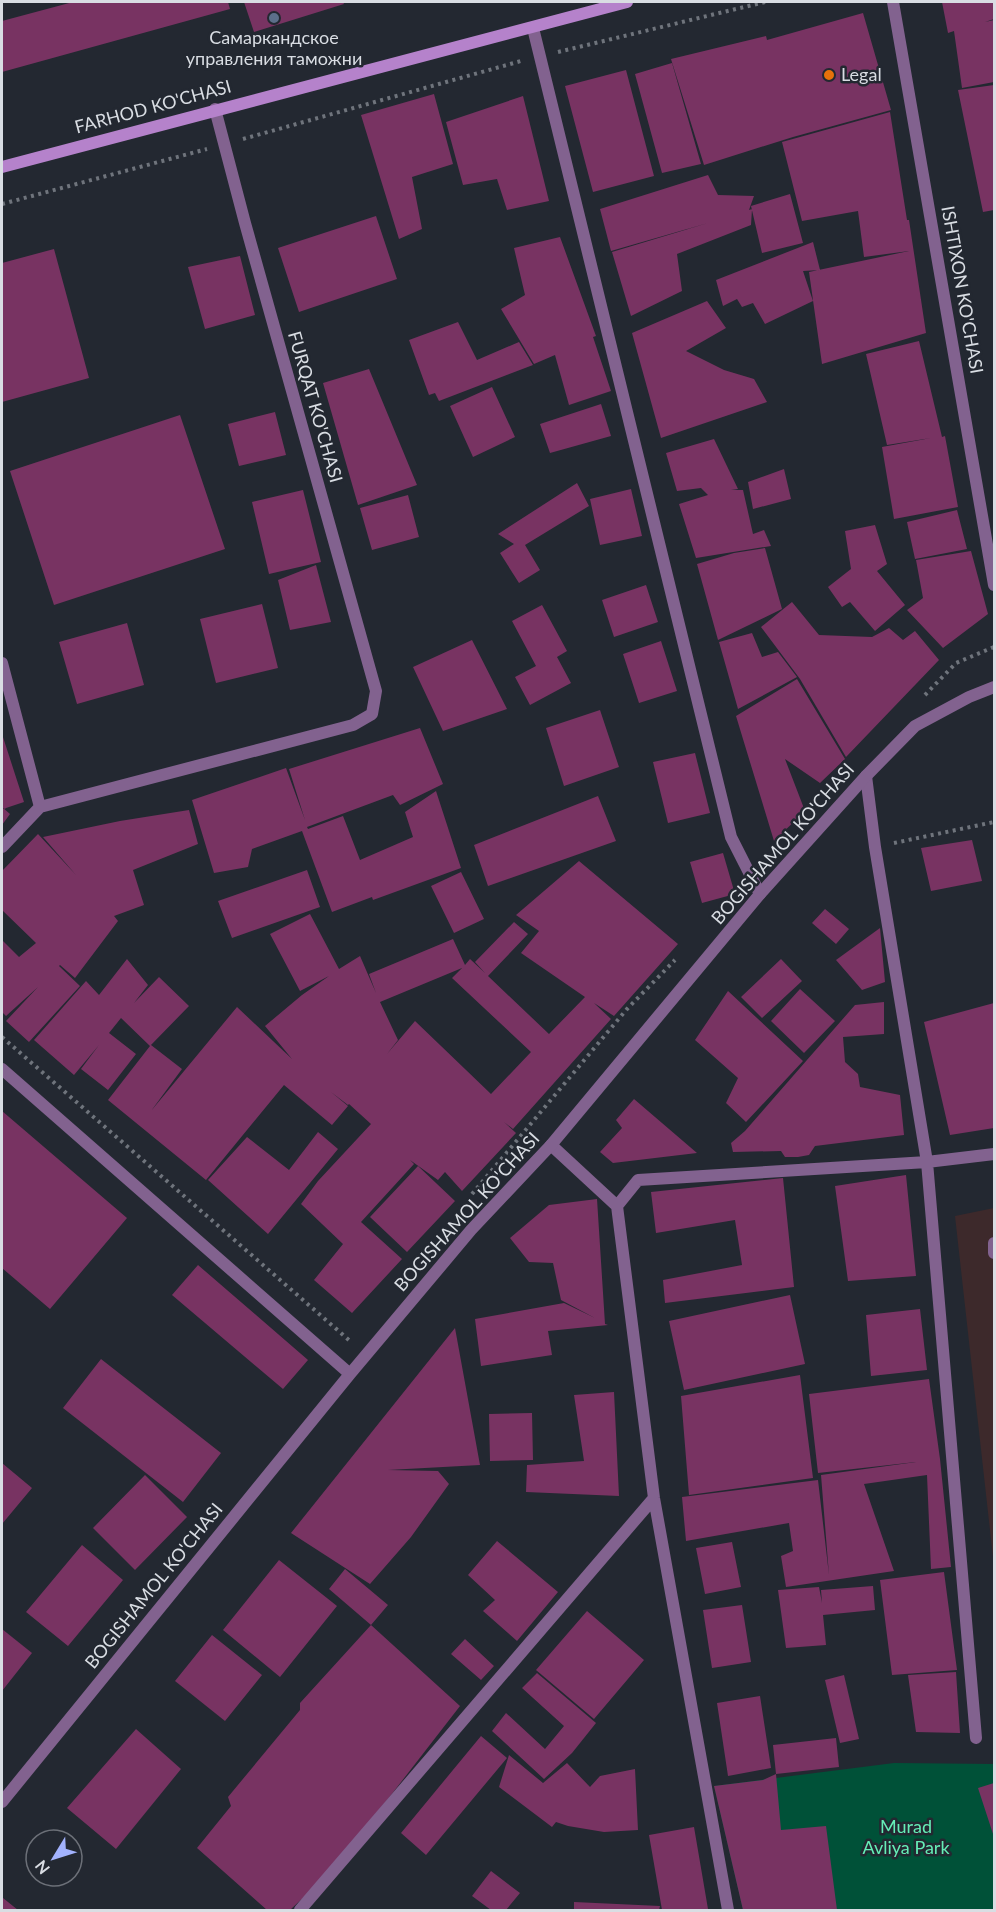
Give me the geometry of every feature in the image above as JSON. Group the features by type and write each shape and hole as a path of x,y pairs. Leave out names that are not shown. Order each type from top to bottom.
{"street":[{"name":"FARHOD KO'CHASI","path":"2,167 627,2"},
{"name":"ISHTIXON KO'CHASI","path":"893,2 994,585"},
{"path":"533,28 731,837 760,894"},
{"name":"FURQAT KO'CHASI","path":"40,807 353,725 372,714 376,691 215,109"},
{"path":"2,663 40,807 2,847"},
{"name":"BOGISHAMOL KO'CHASI","path":"2,1802 350,1374 471,1230 551,1145 760,894 866,776 915,726 969,697 994,687"},
{"path":"866,776 875,847 927,1162 976,1738"},
{"path":"2,1069 350,1374"},
{"path":"551,1145 617,1206 654,1498 728,1911"},
{"path":"617,1206 638,1180 927,1162 994,1154"},
{"path":"994,1243 994,1253"},
{"path":"300,1911 654,1498"}],"path":[{"path":"2,204 540,57 765,2"},
{"path":"875,847 994,822"},
{"path":"2,1037 350,1341"}],"shaded area":[{"path":"994,1208 994,1566 955,1216"}],"green space":[{"name":"Murad Avliya Park","path":"894,1763 994,1764 994,1910 743,1910 714,1786"}],"building":[{"path":"73,2 228,2 230,9 2,72 2,21"},
{"name":"Самаркандское управления таможни","path":"244,2 343,2 344,4 254,32"},
{"path":"942,2 994,2 994,19 985,22 994,20 994,82 962,88 954,31 948,33"},
{"path":"863,13 891,110 704,165 671,59 766,36 767,40"},
{"path":"672,63 701,164 662,173 635,74"},
{"path":"626,70 654,176 593,192 565,86"},
{"path":"994,85 994,210 983,212 958,90"},
{"path":"434,94 453,164 412,177 422,229 399,239 361,115"},
{"path":"523,96 549,201 507,210 497,179 463,185 446,122"},
{"path":"890,112 926,333 822,364 809,272 909,251 864,257 858,211 802,221 782,142"},
{"path":"708,175 718,195 754,196 749,210 752,209 751,225 677,254 682,291 631,316 612,252 708,223 611,251 600,209"},
{"path":"790,194 803,243 762,253 751,206"},
{"path":"376,216 397,279 299,312 278,248"},
{"path":"560,237 596,336 593,337 611,391 569,405 555,355 534,364 501,309 525,295 514,248"},
{"path":"813,242 820,270 803,271 813,301 765,324 753,303 742,307 737,299 723,306 716,280"},
{"path":"54,249 89,378 2,402 2,263"},
{"path":"240,256 255,315 205,329 188,267"},
{"path":"707,301 726,328 686,351 724,370 754,379 767,402 661,438 632,333"},
{"path":"458,322 477,360 519,342 533,365 439,401 435,393 429,395 409,340"},
{"path":"919,341 942,437 945,436 958,507 894,519 882,447 931,438 887,445 866,354"},
{"path":"369,369 417,485 358,505 323,383"},
{"path":"492,387 515,437 473,457 450,406"},
{"path":"601,404 611,436 550,453 540,424"},
{"path":"275,412 286,455 239,466 228,424"},
{"path":"180,415 225,549 54,605 10,471"},
{"path":"714,439 738,489 731,490 743,490 753,534 764,530 771,546 696,558 679,504 708,495 701,488 677,491 666,453"},
{"path":"784,469 791,499 753,509 748,482"},
{"path":"577,483 589,506 525,545 540,570 519,583 500,553 514,544 498,534"},
{"path":"631,489 642,536 600,545 590,499"},
{"path":"303,490 321,562 269,574 252,502"},
{"path":"408,495 419,537 372,550 360,508"},
{"path":"957,510 967,549 915,559 907,522"},
{"path":"875,525 887,564 877,571 905,605 875,631 850,602 842,607 828,587 851,569 845,531"},
{"path":"765,548 782,609 718,640 697,564 734,553"},
{"path":"971,551 988,614 943,648 907,610 923,598 916,560"},
{"path":"316,565 331,622 290,630 278,580"},
{"path":"646,585 658,622 614,637 602,600"},
{"path":"792,602 819,635 872,637 889,628 903,640 915,631 939,660 846,757 800,679 761,627"},
{"path":"262,604 278,668 216,683 200,619"},
{"path":"542,605 567,651 557,657 571,683 530,705 515,677 536,666 512,621"},
{"path":"127,623 144,685 77,704 59,642"},
{"path":"752,633 762,657 778,652 797,677 738,709 719,642"},
{"path":"472,640 507,709 443,731 413,667"},
{"path":"661,641 677,691 639,703 623,654"},
{"path":"797,679 845,759 820,783 785,759 805,811 774,841 736,716"},
{"path":"600,710 619,767 564,786 546,728"},
{"path":"420,728 443,784 400,805 393,795 307,827 308,829 343,816 360,860 413,837 405,812 436,791 461,868 373,900 372,897 332,912 302,831 252,849 248,867 214,873 192,800 286,768 305,820 289,769"},
{"path":"2,734 24,802 3,809 2,803"},
{"path":"695,753 710,813 668,823 653,762"},
{"path":"598,796 616,841 488,886 474,845"},
{"path":"2,807 10,814 2,825"},
{"path":"189,810 198,844 133,870 144,905 114,916 118,921 75,978 59,966 80,986 29,1042 6,1021 38,987 6,1016 2,1012 2,940 19,957 36,943 2,910 2,871 38,834 76,875 43,837"},
{"path":"972,840 982,881 931,891 921,848"},
{"path":"723,853 735,894 702,903 690,862"},
{"path":"579,861 678,944 614,1016 594,1003 611,1019 513,1129 504,1122 516,1133 462,1191 445,1172 438,1180 410,1160 414,1164 361,1222 402,1259 352,1313 314,1280 343,1244 301,1204 318,1181 371,1124 349,1104 331,1092 348,1106 332,1125 284,1085 206,1180 108,1100 150,1046 121,1018 109,1033 136,1054 108,1090 81,1069 99,1045 74,1075 34,1040 86,981 99,995 127,959 148,985 134,1003 159,977 189,1006 151,1045 182,1069 151,1111 237,1007 292,1059 265,1026 329,976 300,991 270,934 310,914 339,969 360,956 376,993 369,974 453,939 465,965 470,959 485,973 475,962 514,922 528,934 488,976 549,1034 585,997 521,953 539,931 516,915","holes":["462,968 452,978 531,1052 491,1094 415,1021 387,1054 398,1040 380,1002"]},
{"path":"307,870 320,907 232,938 218,901"},
{"path":"461,872 484,919 454,933 431,886"},
{"path":"825,909 849,929 836,944 812,923"},
{"path":"880,928 885,982 862,990 836,960"},
{"path":"781,959 802,981 762,1018 741,997"},
{"path":"800,989 835,1021 804,1053 771,1021"},
{"path":"728,991 803,1061 746,1122 726,1103 738,1078 695,1040"},
{"path":"884,1002 884,1034 843,1037 845,1062 858,1074 860,1087 900,1095 904,1135 815,1146 809,1155 798,1157 785,1157 781,1151 733,1152 731,1143 745,1131 855,1005"},
{"path":"994,1003 994,1128 950,1135 924,1022"},
{"path":"634,1099 697,1153 613,1163 600,1152 622,1128 616,1120"},
{"path":"2,1111 127,1218 50,1309 2,1268"},
{"path":"318,1132 338,1149 268,1234 208,1180 247,1137 289,1170"},
{"path":"418,1166 455,1201 407,1252 370,1217"},
{"path":"906,1175 916,1276 848,1281 835,1186"},
{"path":"783,1178 794,1287 665,1303 663,1280 742,1265 735,1220 656,1233 651,1192"},
{"path":"597,1199 605,1324 608,1325 548,1331 552,1355 481,1366 475,1319 564,1303 595,1318 561,1300 553,1263 529,1262 510,1238 549,1205"},
{"path":"198,1265 308,1360 283,1389 172,1295"},
{"path":"790,1295 805,1364 684,1390 669,1321"},
{"path":"920,1309 927,1370 871,1376 866,1315"},
{"path":"455,1328 480,1465 388,1470 438,1471 449,1484 411,1537 370,1584 291,1533"},
{"path":"101,1359 221,1453 183,1502 63,1408"},
{"path":"800,1375 813,1478 689,1495 681,1396"},
{"path":"929,1379 951,1567 931,1569 927,1475 864,1484 894,1571 786,1587 781,1556 793,1551 789,1523 686,1541 682,1497 818,1480 829,1575 821,1475 916,1462 818,1473 809,1394"},
{"path":"614,1392 619,1496 526,1492 527,1465 584,1461 574,1395"},
{"path":"532,1413 533,1460 490,1461 489,1414"},
{"path":"2,1463 32,1488 2,1524"},
{"path":"145,1475 187,1517 135,1570 93,1528"},
{"path":"497,1541 558,1592 517,1641 483,1611 495,1600 468,1575"},
{"path":"732,1542 741,1587 705,1594 696,1548"},
{"path":"82,1545 123,1580 68,1646 26,1612"},
{"path":"279,1560 337,1606 280,1677 223,1630"},
{"path":"345,1569 388,1605 371,1625 329,1589"},
{"path":"944,1572 957,1670 892,1675 880,1580"},
{"path":"873,1586 875,1610 823,1615 826,1645 786,1648 778,1590 819,1587 822,1603 821,1590"},
{"path":"742,1605 751,1662 712,1668 703,1610"},
{"path":"587,1611 644,1660 594,1719 536,1670"},
{"path":"371,1625 460,1706 322,1880 290,1910 267,1910 197,1848 231,1806 228,1797 300,1710 300,1703"},
{"path":"2,1629 32,1653 2,1691"},
{"path":"212,1635 262,1675 225,1721 175,1681"},
{"path":"465,1639 494,1666 481,1680 451,1654"},
{"path":"956,1672 960,1733 916,1732 908,1675"},
{"path":"537,1673 596,1723 572,1753 544,1779 492,1731 506,1713 545,1749 564,1726 522,1688"},
{"path":"844,1675 859,1739 840,1743 825,1680"},
{"path":"760,1696 771,1768 728,1776 717,1703"},
{"path":"136,1729 181,1769 116,1849 67,1808"},
{"path":"481,1736 507,1758 426,1855 401,1833"},
{"path":"836,1738 839,1767 776,1774 773,1745"},
{"path":"509,1755 543,1783 567,1763 590,1787 600,1776 635,1769 638,1830 604,1832 556,1822 552,1827 499,1787"},
{"path":"776,1774 781,1830 826,1826 837,1910 743,1910 714,1786 763,1780"},
{"path":"994,1783 994,1837 978,1788"},
{"path":"694,1827 708,1909 662,1910 649,1835"},
{"path":"491,1871 520,1893 506,1910 491,1910 472,1896"},
{"path":"3,1898 18,1910 2,1910"},
{"path":"574,1902 660,1906 659,1910 574,1910"}],"place":[{"name":"Самаркандское управления таможни","path":"274,18"},
{"name":"Legal","path":"829,75"}]}
